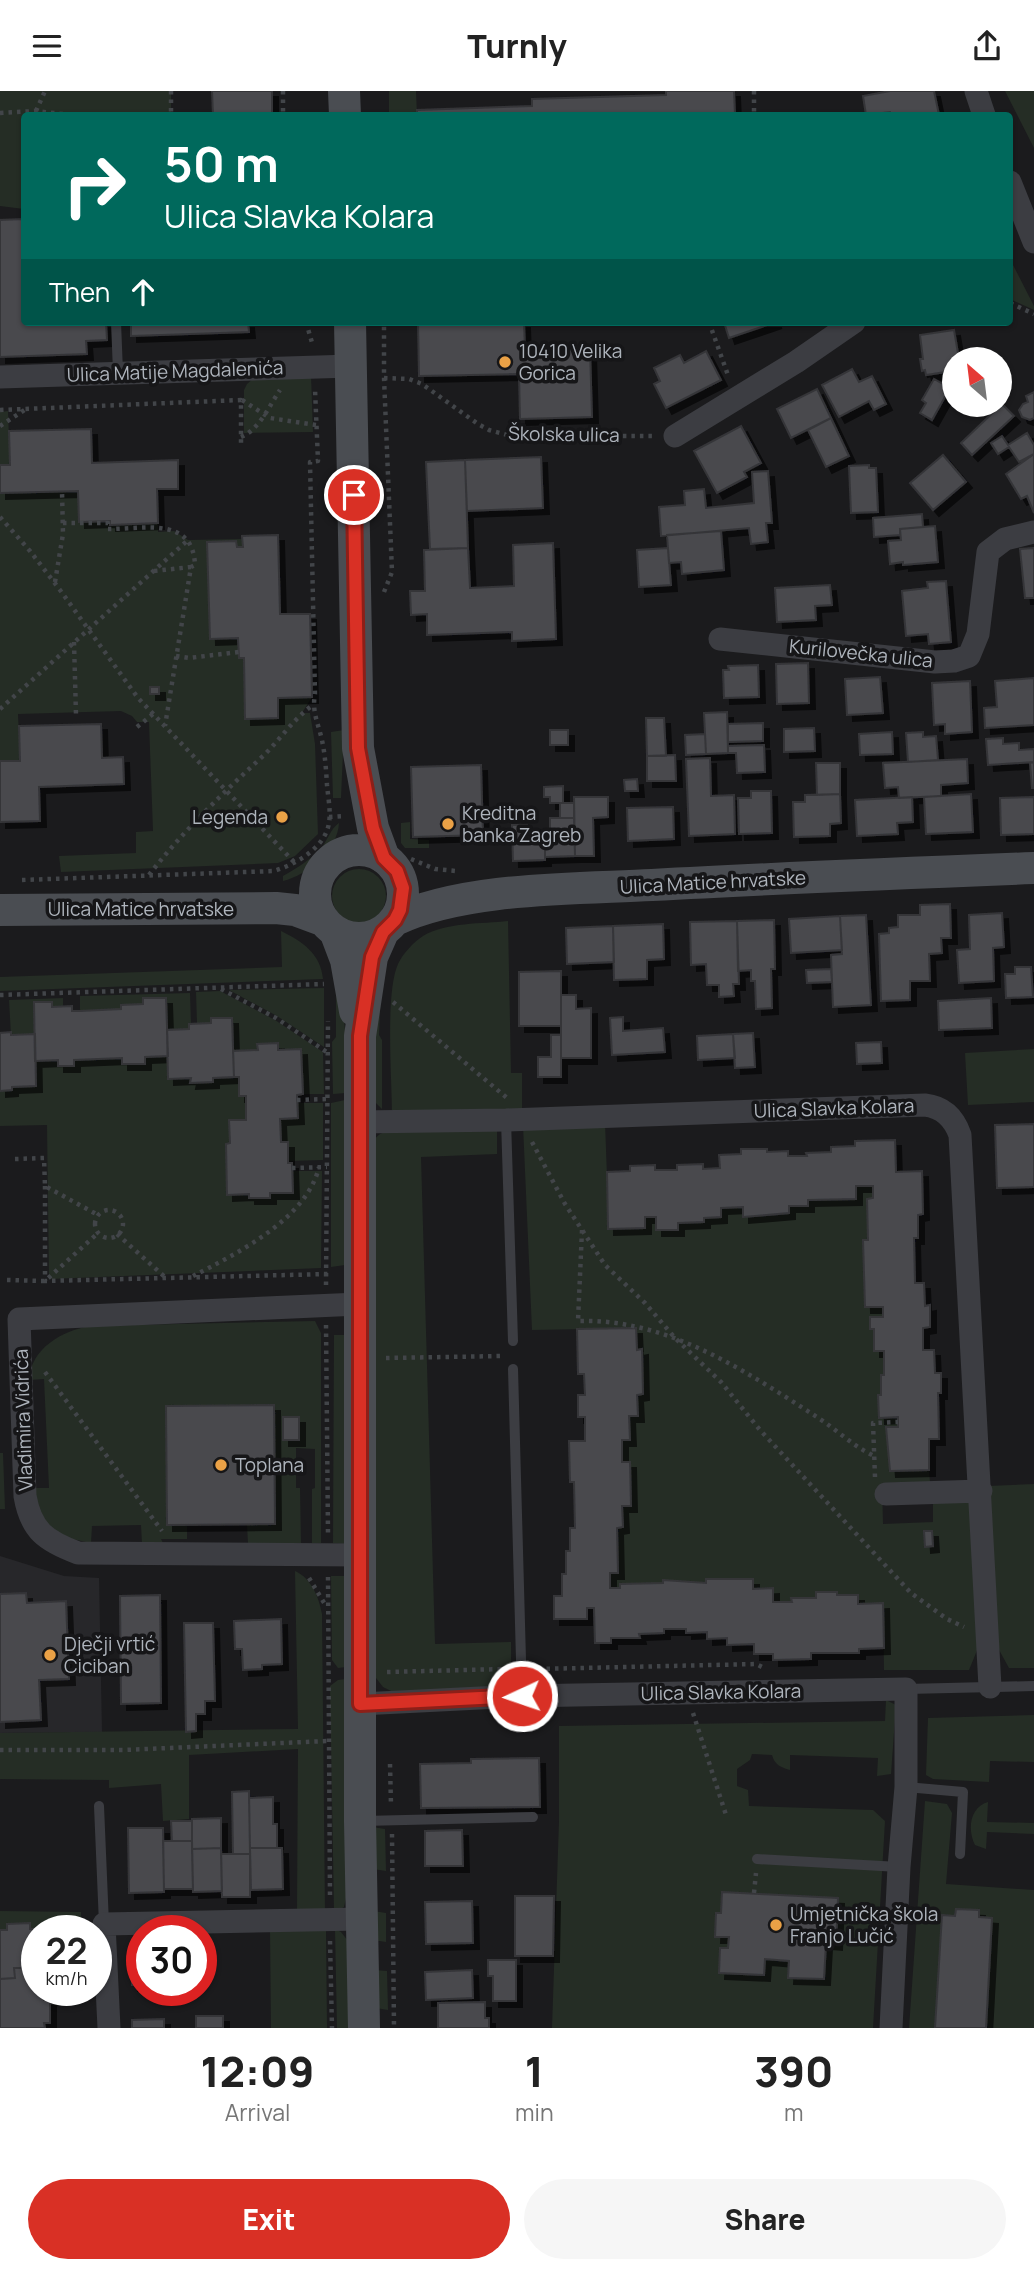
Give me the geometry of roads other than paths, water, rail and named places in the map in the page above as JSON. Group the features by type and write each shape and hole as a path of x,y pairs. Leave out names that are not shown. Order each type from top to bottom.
{"main road":[{"path":"344,91 345,112"},
{"path":"340,854 348,829 358,748 350,326"},
{"path":"358,748 373,828 394,855 403,888 400,910 372,957 360,1036 360,1821 345,1920 364,2028"},
{"path":"360,1036 346,960 317,908 314,895 316,883 324,867 340,854 364,850 394,855"},
{"name":"Ulica Matice hrvatske","path":"389,926 411,913 447,903 547,890 1034,868"},
{"name":"Ulica Matice hrvatske","path":"0,910 276,908 295,910 329,926"},
{"path":"329,926 355,938 366,938 389,926"}],"street":[{"path":"976,91 983,112"},
{"path":"1013,189 1034,242"},
{"path":"675,436 848,326"},
{"name":"Ulica Matije Magdalenića","path":"0,377 118,372 315,353 351,366"},
{"name":"Kurilovečka ulica","path":"720,639 907,659 954,661 969,656 978,634 988,552 1005,539 1034,532"},
{"name":"Ulica Slavka Kolara","path":"359,1122 925,1105 936,1106 945,1112 957,1125 960,1135 990,1687"},
{"name":"Vladimira Vidrića","path":"359,1304 323,1312 19,1319 25,1496 31,1522 49,1539 78,1553 360,1555"},
{"path":"886,1494 981,1490"},
{"path":"891,2028 906,1787 906,1689"},
{"name":"Ulica Slavka Kolara","path":"360,1704 522,1696 906,1689"},
{"path":"112,1924 345,1920"},
{"path":"108,2006 109,2028"}],"lane":[{"path":"116,326 118,372"},
{"path":"512,1119 513,1341"},
{"path":"513,1369 522,1696"},
{"path":"906,1689 1034,1686"},
{"path":"906,1787 963,1792 960,1854"},
{"path":"99,1806 104,1915"},
{"path":"360,1821 533,1817"},
{"path":"757,1859 899,1867"}],"place":[{"name":"10410 Velika Gorica","path":"505,362"},
{"name":"Legenda","path":"282,817"},
{"name":"Kreditna banka Zagreb","path":"448,824"},
{"name":"Toplana","path":"221,1465"},
{"name":"Dječji vrtić Ciciban","path":"50,1655"},
{"name":"Umjetnička škola Franjo Lučić","path":"776,1925"}]}
